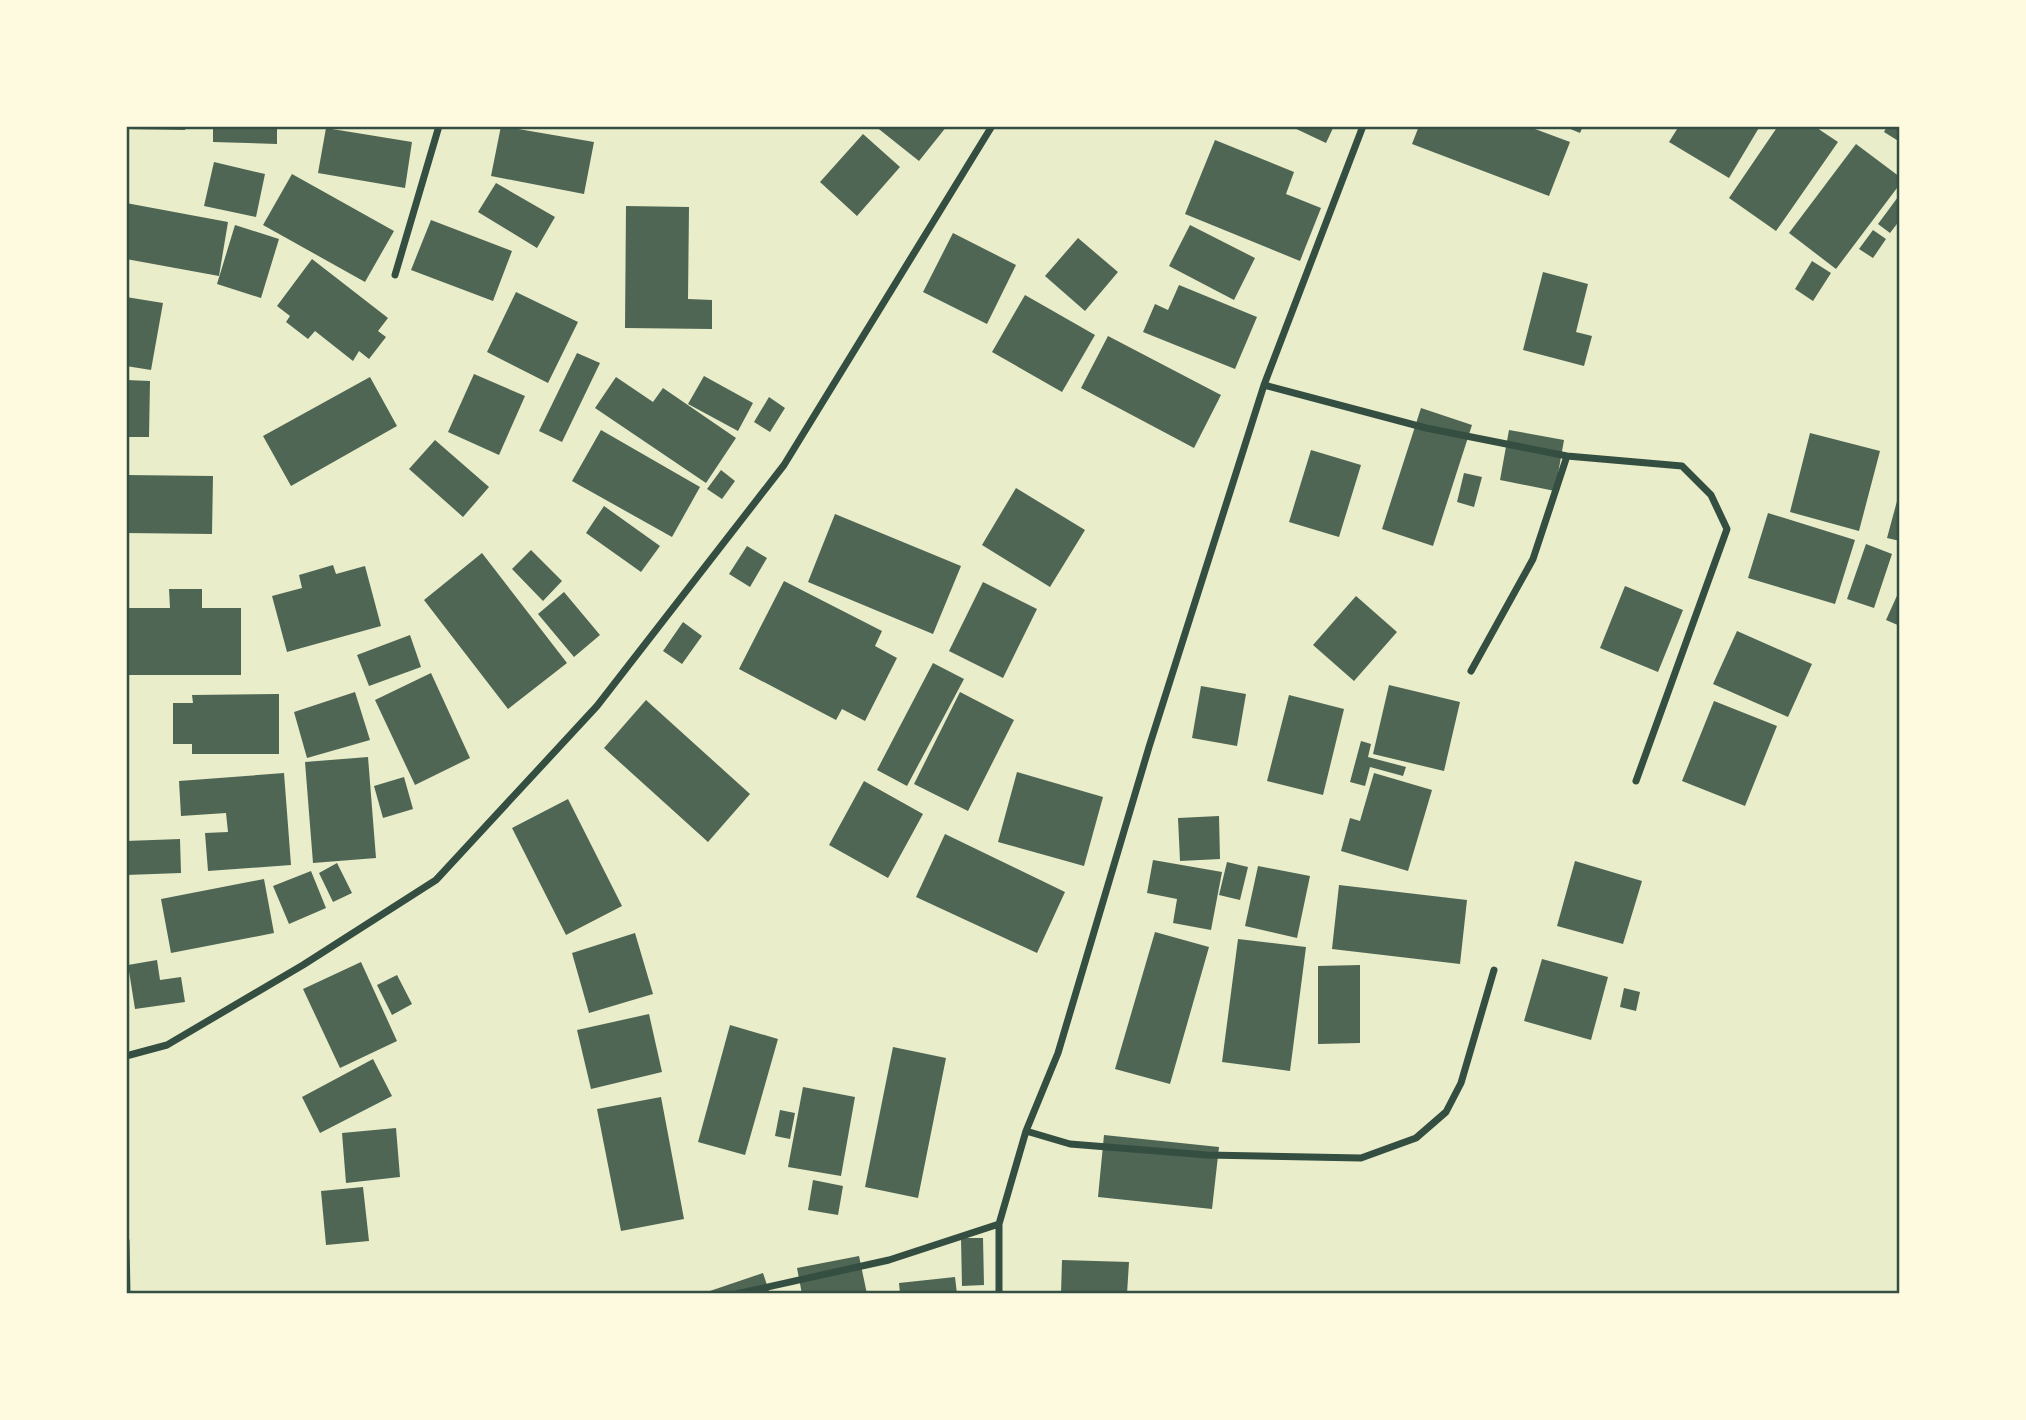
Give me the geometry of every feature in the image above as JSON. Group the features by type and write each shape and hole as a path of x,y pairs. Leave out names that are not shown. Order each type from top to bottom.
{"street":[{"path":"394,275 439,126"},
{"path":"126,1056 167,1045 303,965 436,880 446,870 597,706 784,465 992,126"},
{"path":"999,1294 999,1224 1026,1132 1058,1054 1149,747 1264,385 1363,126"},
{"path":"1264,385 1426,428 1567,456 1682,466 1711,495 1727,529 1636,781"},
{"path":"1471,671 1534,559 1567,456"},
{"path":"1026,1132 1070,1144 1206,1155 1361,1158 1416,1138 1446,1112 1461,1083 1494,970"},
{"path":"736,1294 889,1260 999,1224"},
{"path":"126,1241 127,1294"}],"building":[{"path":"126,126 186,126 185,130 126,129"},
{"path":"213,126 277,126 277,144 213,142"},
{"path":"501,126 594,142 584,194 491,176"},
{"path":"875,126 947,126 919,161"},
{"path":"1290,126 1334,126 1326,143"},
{"path":"1419,126 1527,126 1570,142 1549,196 1412,144"},
{"path":"1563,126 1583,126 1580,133"},
{"path":"1679,126 1760,126 1729,178 1669,142"},
{"path":"1778,126 1814,126 1838,142 1776,231 1729,198"},
{"path":"1887,126 1900,126 1900,142 1884,132"},
{"path":"326,128 412,142 405,188 318,173"},
{"path":"863,134 900,167 857,216 820,182"},
{"path":"1215,140 1294,172 1286,194 1321,208 1300,261 1185,214"},
{"path":"1856,144 1900,177 1900,184 1836,269 1789,233"},
{"path":"214,162 265,174 256,217 204,206"},
{"path":"292,174 394,231 365,282 263,225"},
{"path":"496,183 555,217 537,248 478,212"},
{"path":"1898,197 1900,220 1890,233 1878,224"},
{"path":"126,203 228,222 219,276 126,259"},
{"path":"626,206 689,207 688,299 712,300 712,329 625,328"},
{"path":"431,220 512,251 493,301 411,270"},
{"path":"235,225 279,239 261,298 217,284"},
{"path":"1190,225 1255,258 1234,300 1169,266"},
{"path":"1873,230 1886,239 1873,258 1859,249"},
{"path":"953,233 1016,265 987,324 923,292"},
{"path":"1078,238 1118,272 1085,311 1045,276"},
{"path":"312,259 388,318 378,331 386,337 369,359 359,351 353,361 315,331 308,339 286,322 290,316 277,306"},
{"path":"1812,261 1831,273 1813,301 1795,289"},
{"path":"1543,272 1588,284 1576,332 1592,336 1584,366 1523,350"},
{"path":"1179,285 1257,317 1235,369 1143,332 1155,304 1168,310"},
{"path":"516,292 578,322 548,383 487,352"},
{"path":"1025,295 1095,335 1062,392 992,352"},
{"path":"126,297 163,303 151,370 126,366"},
{"path":"1108,336 1221,395 1194,448 1081,388"},
{"path":"577,353 600,363 562,442 539,431"},
{"path":"474,374 525,396 499,455 448,432"},
{"path":"704,376 753,403 738,431 688,404"},
{"path":"370,377 397,426 291,486 263,436"},
{"path":"616,377 653,402 663,388 736,438 706,483 595,408"},
{"path":"126,380 150,381 149,437 126,437"},
{"path":"769,397 785,408 770,432 754,422"},
{"path":"1421,408 1472,425 1433,546 1382,529"},
{"path":"601,430 700,487 672,537 572,481"},
{"path":"1509,430 1564,440 1555,491 1500,480"},
{"path":"1810,433 1880,451 1859,531 1790,512"},
{"path":"435,440 489,487 463,517 409,469"},
{"path":"1311,450 1361,465 1339,537 1289,522"},
{"path":"721,470 735,481 722,499 707,489"},
{"path":"1464,473 1482,477 1474,507 1457,502"},
{"path":"126,475 213,476 212,534 126,533"},
{"path":"1016,488 1085,530 1050,587 982,545"},
{"path":"1900,490 1900,541 1887,538"},
{"path":"604,506 660,546 641,572 586,533"},
{"path":"1768,513 1855,540 1835,604 1748,578"},
{"path":"835,514 961,566 933,634 808,582"},
{"path":"1866,544 1892,554 1874,608 1847,599"},
{"path":"747,546 767,558 750,587 729,574"},
{"path":"531,550 562,581 543,601 512,569"},
{"path":"482,553 567,663 508,709 424,600"},
{"path":"333,565 336,574 365,566 381,626 287,652 272,596 302,588 299,575"},
{"path":"784,581 882,631 875,646 897,658 865,721 842,709 836,720 739,669"},
{"path":"983,582 1037,609 1003,678 949,651"},
{"path":"1625,586 1683,610 1658,672 1600,648"},
{"path":"169,589 202,589 202,608 241,608 241,675 129,675 128,608 170,608"},
{"path":"1900,589 1900,626 1886,620"},
{"path":"564,592 600,635 574,657 538,614"},
{"path":"1356,596 1397,632 1354,681 1313,645"},
{"path":"683,622 702,636 682,664 663,651"},
{"path":"1737,631 1812,664 1788,717 1713,684"},
{"path":"410,635 421,667 369,686 357,655"},
{"path":"933,663 964,679 907,786 877,770"},
{"path":"431,673 470,758 415,785 375,700"},
{"path":"1389,685 1460,702 1444,771 1373,754"},
{"path":"1201,686 1246,694 1237,746 1192,738"},
{"path":"355,692 370,740 307,758 294,712"},
{"path":"960,692 1014,720 968,811 914,784"},
{"path":"279,694 279,754 192,754 192,744 173,744 173,703 193,703 192,695"},
{"path":"1289,695 1344,709 1323,795 1267,781"},
{"path":"646,700 750,794 708,842 604,748"},
{"path":"1714,701 1777,726 1745,806 1682,781"},
{"path":"1361,741 1371,744 1368,757 1406,767 1403,776 1370,767 1365,786 1350,782"},
{"path":"368,757 376,858 313,863 305,762"},
{"path":"1017,772 1103,797 1084,866 998,842"},
{"path":"284,773 291,865 208,871 205,833 228,832 226,813 181,816 179,781"},
{"path":"1374,773 1432,790 1408,871 1341,851 1350,818 1360,821"},
{"path":"404,777 413,809 383,818 374,786"},
{"path":"864,781 923,814 888,878 829,845"},
{"path":"568,799 622,906 566,935 512,828"},
{"path":"1219,816 1220,859 1180,861 1178,818"},
{"path":"945,834 1065,892 1037,953 916,897"},
{"path":"180,839 181,873 126,875 126,841"},
{"path":"1153,860 1222,872 1211,930 1173,923 1177,899 1147,893"},
{"path":"1575,861 1642,881 1623,944 1557,926"},
{"path":"1227,862 1248,867 1240,900 1219,895"},
{"path":"337,863 352,893 333,902 319,873"},
{"path":"1258,866 1310,876 1297,938 1245,926"},
{"path":"311,871 326,908 289,924 273,886"},
{"path":"264,879 274,933 171,953 161,899"},
{"path":"1339,885 1467,900 1460,964 1332,949"},
{"path":"1155,932 1209,947 1170,1084 1115,1069"},
{"path":"635,933 653,994 589,1013 572,953"},
{"path":"1238,939 1306,947 1290,1071 1222,1062"},
{"path":"1542,959 1608,977 1591,1040 1524,1021"},
{"path":"157,960 160,980 181,977 185,1002 135,1009 128,965"},
{"path":"361,962 397,1041 340,1068 303,989"},
{"path":"1360,965 1360,1043 1318,1044 1318,966"},
{"path":"397,975 412,1004 392,1015 377,985"},
{"path":"1624,988 1640,992 1636,1011 1620,1007"},
{"path":"649,1014 662,1072 591,1089 577,1030"},
{"path":"730,1025 778,1039 745,1155 698,1142"},
{"path":"893,1047 946,1058 918,1198 865,1187"},
{"path":"373,1059 392,1096 320,1133 302,1097"},
{"path":"803,1087 855,1097 841,1176 788,1167"},
{"path":"661,1097 684,1219 621,1231 597,1109"},
{"path":"780,1110 795,1113 790,1139 775,1136"},
{"path":"396,1128 400,1177 346,1183 342,1133"},
{"path":"1104,1135 1219,1147 1212,1209 1098,1197"},
{"path":"813,1180 843,1186 838,1215 808,1210"},
{"path":"363,1187 369,1241 326,1245 321,1191"},
{"path":"961,1238 983,1238 984,1285 962,1286"},
{"path":"859,1256 867,1294 802,1294 797,1268"},
{"path":"1062,1260 1129,1262 1127,1294 1061,1294"},
{"path":"763,1273 770,1294 701,1294"},
{"path":"955,1277 957,1294 900,1294 899,1283"}]}
